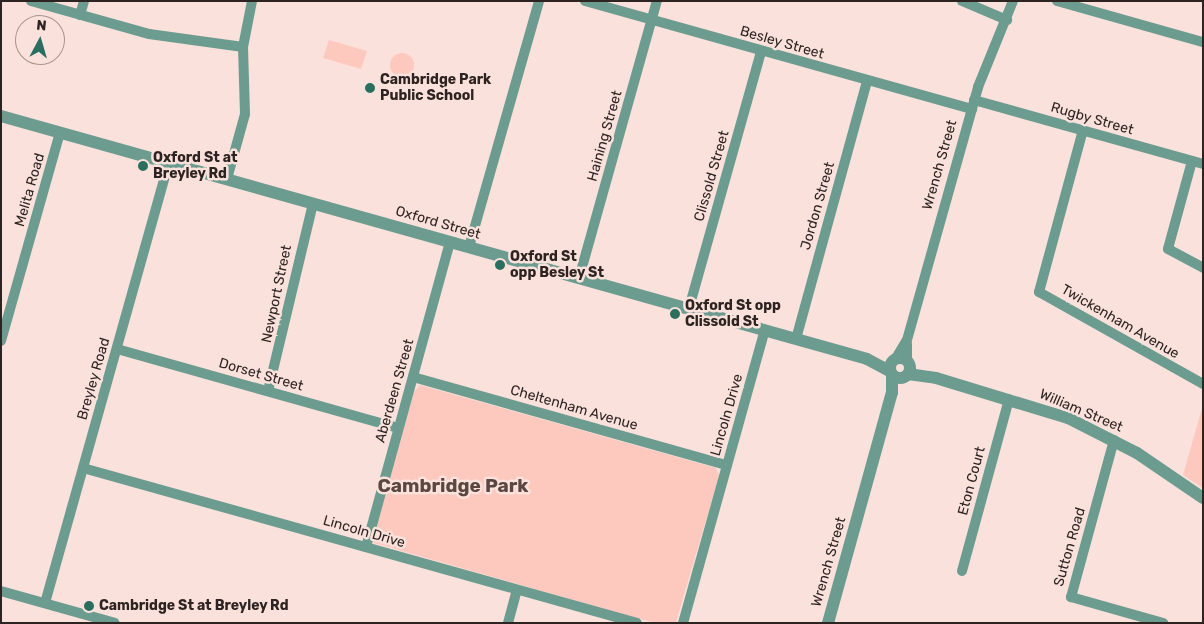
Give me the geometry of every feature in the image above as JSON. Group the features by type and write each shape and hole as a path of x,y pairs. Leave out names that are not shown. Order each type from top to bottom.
{"street":[{"path":"31,1 155,36 244,47"},
{"path":"80,15 84,1"},
{"path":"228,179 245,114 244,47 252,1"},
{"path":"469,247 539,1"},
{"name":"Besley Street","path":"584,1 867,81 973,104"},
{"name":"Haining Street","path":"579,278 657,1"},
{"path":"962,1 1007,20"},
{"name":"Wrench Street","path":"828,623 973,104 1013,1"},
{"path":"1057,1 1203,42"},
{"name":"Clissold Street","path":"689,308 761,51"},
{"name":"Jordon Street","path":"796,339 867,81"},
{"name":"Rugby Street","path":"973,104 1083,130 1203,164"},
{"name":"Oxford Street","path":"1,116 899,368"},
{"name":"Twickenham Avenue","path":"1083,130 1039,292 1203,384"},
{"name":"Melita Road","path":"1,341 60,133"},
{"path":"1192,161 1168,248 1203,268"},
{"name":"Breyley Road","path":"45,603 168,163"},
{"name":"Newport Street","path":"268,391 313,203"},
{"name":"Aberdeen Street","path":"366,548 450,242"},
{"name":"Lincoln Drive","path":"683,623 765,330"},
{"name":"Dorset Street","path":"117,349 398,428"},
{"name":"William Street","path":"899,368 1056,413 1114,440 1203,498"},
{"name":"Cheltenham Avenue","path":"413,377 727,465"},
{"name":"Eton Court","path":"962,571 1010,399"},
{"name":"Sutton Road","path":"1114,440 1071,597 1164,623"},
{"name":"Lincoln Drive","path":"83,468 637,623"},
{"path":"508,623 517,590"},
{"path":"1,591 115,623"}],"shaded area":[{"path":"329,40 367,51 361,69 323,58"},
{"path":"402,53 410,57 414,65 410,73 402,77 394,73 390,65 394,57"},
{"path":"420,385 716,468 719,476 676,622 655,623 374,543 372,540 414,392"},
{"path":"1203,405 1203,488 1183,475"}],"place":[{"name":"Cambridge Park Public School","path":"370,88"},
{"name":"Oxford St at Breyley Rd","path":"143,166"},
{"name":"Oxford St opp Besley St","path":"500,265"},
{"name":"Oxford St opp Clissold St","path":"675,314"},
{"name":"Cambridge St at Breyley Rd","path":"89,606"}],"district":[{"name":"Cambridge Park","path":"453,486"}]}
